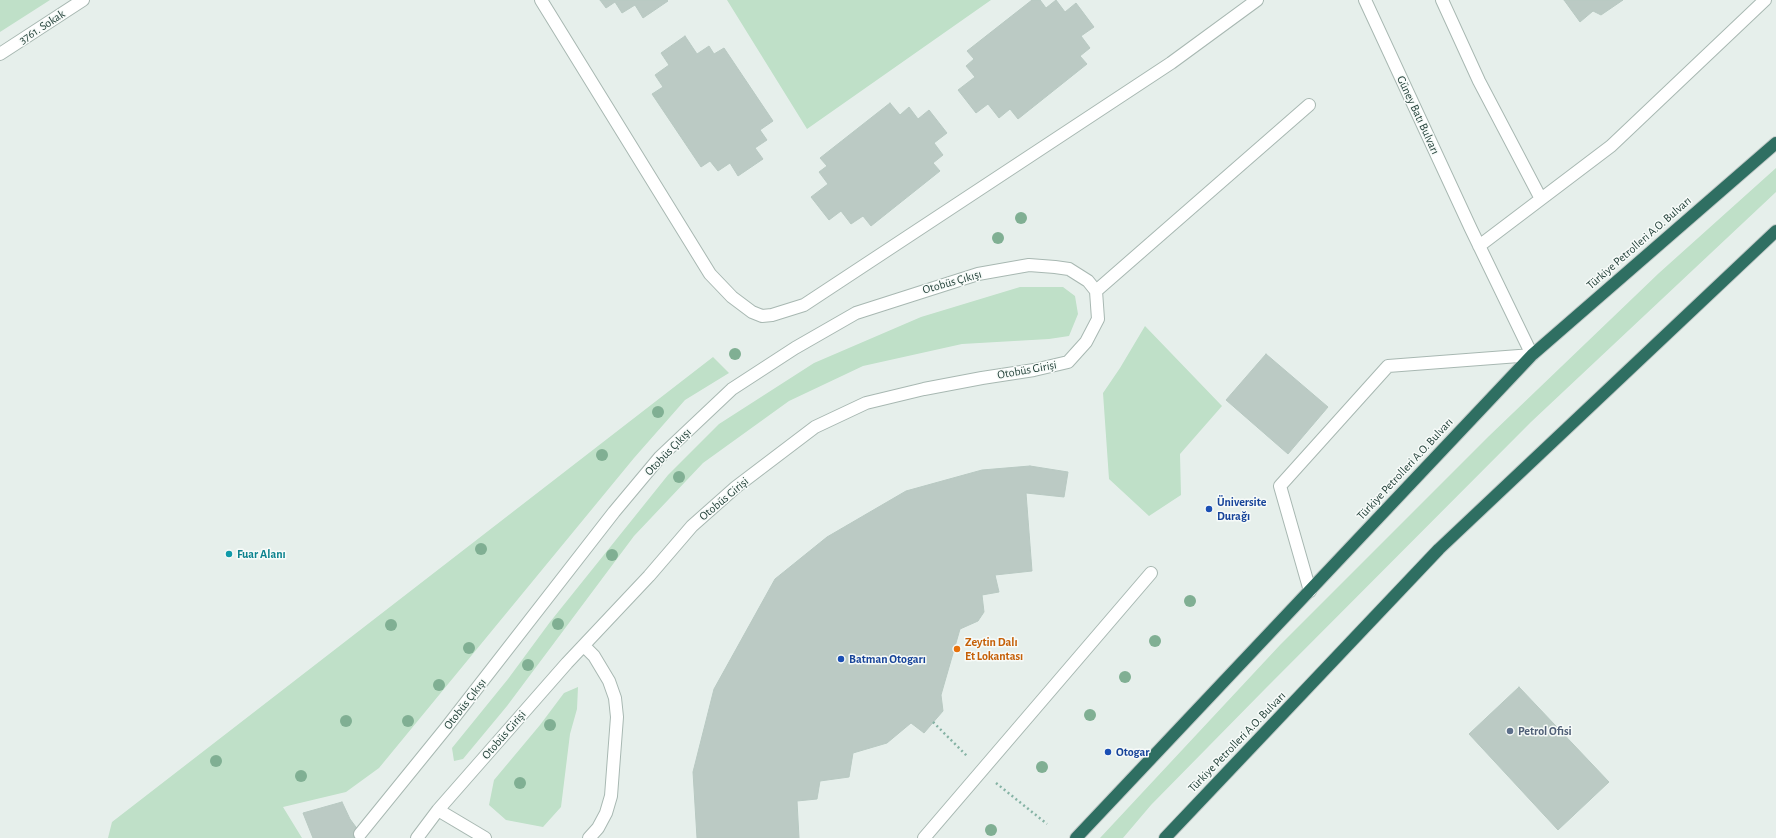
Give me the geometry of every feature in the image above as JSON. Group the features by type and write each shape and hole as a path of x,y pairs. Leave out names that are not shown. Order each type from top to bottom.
{"highway":[{"name":"Türkiye Petrolleri A.O. Bulvarı","path":"1076,838 1532,355 1776,143"},
{"name":"Türkiye Petrolleri A.O. Bulvarı","path":"1165,838 1439,549 1776,231"}],"street":[{"name":"3761. Sokak","path":"0,54 83,0"},
{"path":"541,0 710,274 732,297 752,312 762,316 772,315 804,305 1171,63 1257,0"},
{"name":"Güney Batı Bulvarı","path":"1365,0 1471,229 1532,355"},
{"path":"1442,0 1479,81 1541,199"},
{"path":"1479,246 1611,146 1765,0"},
{"path":"1096,291 1309,105"},
{"name":"Otobüs Çıkışı","path":"360,834 446,728 540,606 660,457 732,389 795,348 856,313 978,274 1029,265 1069,269 1088,281 1096,291"},
{"name":"Otobüs Girişi","path":"417,838 438,810 584,646 649,576 692,526 736,487 815,427 866,402 924,389 1034,370 1068,362 1086,342 1098,320 1096,291"},
{"path":"1310,591 1280,486 1388,366 1532,355"},
{"path":"924,838 1150,573"},
{"path":"584,646 594,656 609,681 615,698 617,717 611,796 606,813 598,828 589,838"},
{"path":"438,810 485,838"}],"green space":[{"path":"0,0 50,0 0,32"},
{"path":"727,0 991,0 807,129"},
{"path":"1776,168 1776,192 1531,422 1151,805 1123,838 1100,838 1280,645 1489,436 1659,273"},
{"path":"1020,287 1063,287 1075,296 1078,314 1069,336 1049,339 962,344 863,366 789,401 703,463 634,536 507,706 463,759 454,761 452,748 508,679 550,622 668,475 719,424 814,363 921,317"},
{"path":"1145,326 1222,406 1180,454 1181,495 1149,516 1109,479 1103,393"},
{"path":"713,357 729,373 685,400 634,458 379,768 346,792 283,807 302,838 108,838 112,822"},
{"path":"578,687 577,709 570,734 561,807 543,827 506,820 489,805 494,780 540,725 564,693"}],"building":[{"path":"600,0 668,1 643,18 635,5 622,13 615,2 606,8"},
{"path":"1032,0 1040,0 1046,8 1056,0 1065,12 1076,3 1094,27 1081,36 1090,48 1080,56 1087,64 1018,119 1010,109 999,118 988,104 976,113 958,90 975,77 966,66 974,59 967,51"},
{"path":"1564,0 1623,0 1601,15 1593,11 1580,22"},
{"path":"685,36 697,54 709,46 714,54 724,48 773,121 760,130 767,140 755,148 763,159 738,176 730,163 718,171 710,161 701,167 652,94 663,87 655,75 669,65 661,53"},
{"path":"890,103 900,115 909,107 918,119 929,110 947,133 934,143 943,155 933,163 940,171 871,226 863,216 851,224 841,211 829,220 811,197 828,184 819,172 827,166 820,158"},
{"path":"1266,354 1328,407 1288,454 1226,400"},
{"name":"Batman Otogarı","path":"1030,466 1068,472 1064,497 1026,493 1032,571 995,575 999,592 982,595 984,612 978,621 960,629 941,695 943,711 924,733 911,723 887,743 853,753 849,777 820,781 817,799 797,801 799,838 697,838 693,772 714,689 775,579 827,537 906,491 982,470"},
{"path":"1519,687 1609,782 1558,830 1469,734"},
{"path":"342,802 350,819 364,838 313,838 303,813"}],"place":[{"name":"Üniversite Durağı","path":"1209,509"},
{"name":"Fuar Alanı","path":"229,554"},
{"name":"Zeytin Dalı Et Lokantası","path":"957,649"},
{"name":"Batman Otogarı","path":"841,659"},
{"name":"Petrol Ofisi","path":"1510,731"},
{"name":"Otogar","path":"1108,752"}]}
